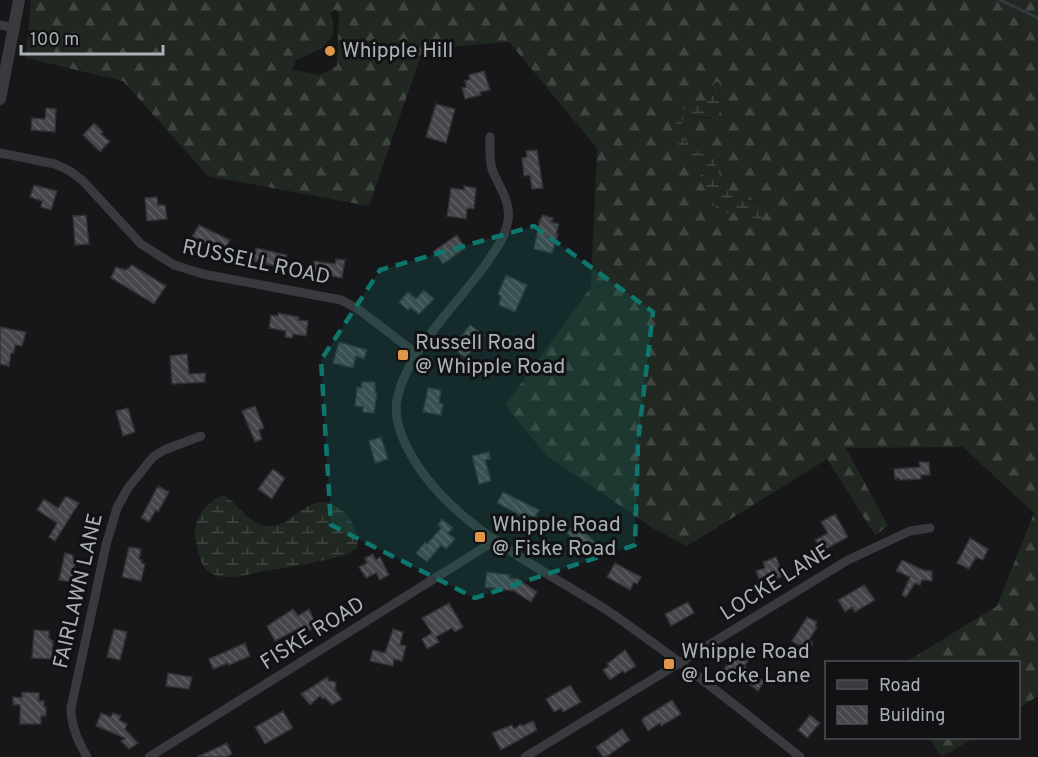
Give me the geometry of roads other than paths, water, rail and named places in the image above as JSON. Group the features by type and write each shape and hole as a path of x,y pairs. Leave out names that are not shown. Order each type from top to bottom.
{"street":[{"path":"0,99 19,0"},
{"path":"0,25 15,28"},
{"path":"490,137 491,165 507,203 509,214 507,227 501,242 417,354 405,376 397,400 397,416 403,438 421,471 438,492 468,519 525,560 606,610 681,663 800,757"},
{"name":"RUSSELL ROAD","path":"0,153 55,164 70,171 83,181 141,244 174,265 203,274 341,300 358,309 417,354"},
{"name":"FAIRLAWN LANE","path":"87,757 73,727 72,700 113,519 128,488 150,460 164,450 201,436"},
{"name":"LOCKE LANE","path":"525,757 848,560 910,531 930,528"},
{"name":"FISKE ROAD","path":"149,757 496,540"}],"waterway":[{"path":"1000,0 1038,18"}],"place":[{"name":"Whipple Hill","path":"330,51"},
{"name":"Russell Road @ Whipple Road","path":"403,355"},
{"name":"Whipple Road @ Fiske Road","path":"480,537"},
{"name":"Whipple Road @ Locke Lane","path":"669,664"}]}
